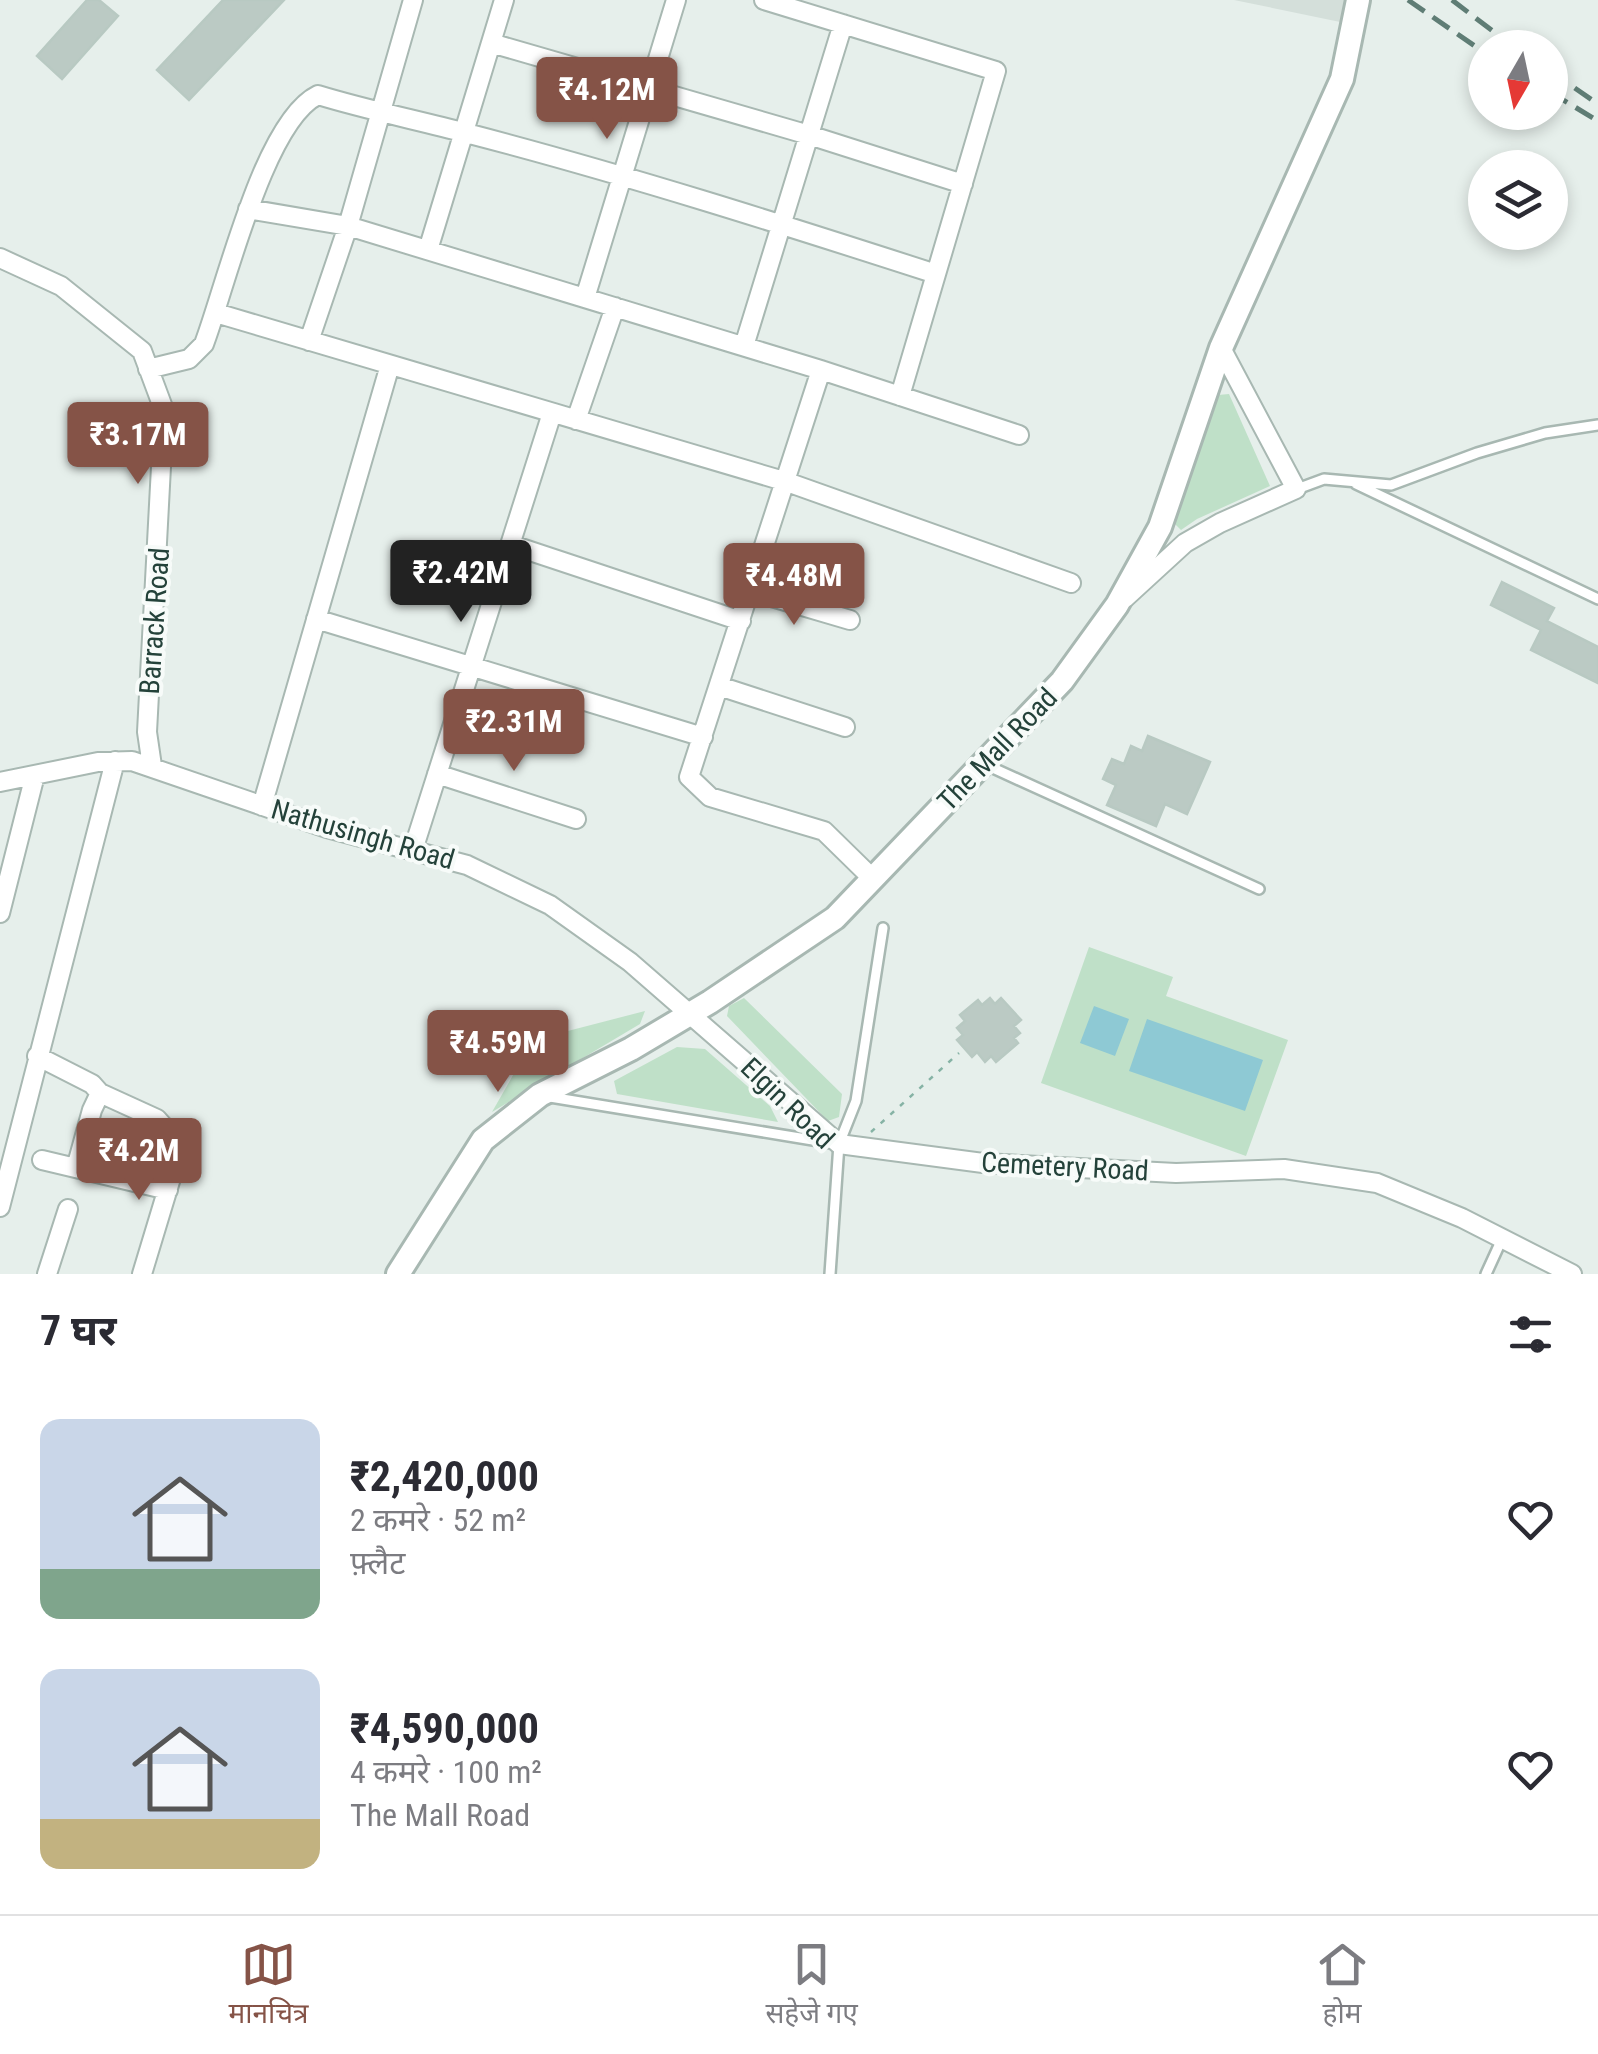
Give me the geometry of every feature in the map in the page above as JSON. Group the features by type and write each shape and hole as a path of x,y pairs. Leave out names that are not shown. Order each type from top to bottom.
{"street":[{"path":"309,341 348,226 414,0"},
{"path":"428,250 504,0"},
{"path":"586,298 676,0"},
{"path":"764,0 996,71 900,396"},
{"name":"The Mall Road","path":"398,1274 483,1140 540,1096 710,1002 835,918 1062,681 1117,605 1160,527 1221,348 1342,79 1358,0"},
{"path":"744,346 843,24"},
{"path":"491,43 809,134 963,184"},
{"path":"148,369 189,359 204,344 248,210 270,158 304,102 318,95 380,114 465,132 781,224 936,274"},
{"path":"248,210 348,226 822,370 1019,435"},
{"name":"Barrack Road","path":"0,258 61,286 142,351 164,410 147,732 152,766"},
{"path":"576,420 614,307"},
{"path":"216,314 787,482 1071,584"},
{"path":"1117,605 1185,543 1296,489 1221,348"},
{"path":"262,806 390,364"},
{"path":"822,370 689,777 710,797 824,830 872,879"},
{"path":"412,850 552,412"},
{"path":"512,545 741,621"},
{"path":"751,591 850,620"},
{"path":"316,619 702,737"},
{"path":"720,686 845,727"},
{"path":"0,1207 116,761"},
{"name":"Nathusingh Road","path":"0,782 132,761 262,806 468,864 550,905 630,962 689,1012"},
{"path":"0,914 35,774"},
{"path":"438,774 576,819"},
{"name":"Elgin Road","path":"689,1012 847,1145"},
{"path":"37,1056 92,1084 100,1093 157,1119 185,1151 168,1190 142,1274"},
{"path":"76,1168 100,1093"},
{"name":"Cemetery Road","path":"847,1145 983,1162 1176,1173 1284,1169 1376,1182 1572,1274"},
{"path":"42,1160 168,1190"},
{"path":"47,1274 68,1210"}],"lane":[{"path":"1296,489 1324,479 1391,485 1476,453 1598,424"},
{"path":"1351,482 1598,598"},
{"path":"983,764 1258,889"},
{"path":"847,1145 884,928"},
{"name":"Cemetery Road","path":"540,1096 847,1145"},
{"name":"Elgin Road","path":"830,1274 847,1145"},
{"path":"1486,1274 1502,1238"}],"path":[{"path":"847,1145 959,1053"}],"shaded area":[{"path":"1234,0 1346,0 1345,23"}],"green space":[{"path":"1229,394 1270,486 1181,530 1175,524 1218,395"},
{"path":"1089,947 1173,977 1166,996 1288,1040 1246,1156 1041,1083"},
{"path":"744,998 842,1094 839,1117 828,1121 727,1016 729,1006"},
{"path":"645,1011 640,1024 492,1112 533,1040"},
{"path":"677,1047 705,1049 770,1106 778,1122 617,1094 614,1081"}],"water":[{"path":"1094,1006 1129,1019 1115,1056 1080,1043"},
{"path":"1147,1019 1263,1060 1245,1111 1129,1071"}],"building":[{"path":"87,0 99,0 118,16 62,79 37,56"},
{"path":"223,0 284,0 189,100 157,70"},
{"path":"1502,582 1554,608 1547,621 1598,647 1598,683 1531,650 1541,630 1491,605"},
{"path":"1148,736 1210,762 1187,814 1165,804 1156,826 1107,805 1116,785 1103,779 1112,759 1124,764 1131,746 1142,751"},
{"path":"990,998 995,1004 1001,998 1021,1020 1014,1026 1020,1033 1014,1038 1018,1043 996,1062 991,1056 985,1062 977,1052 972,1057 957,1040 963,1035 957,1028 965,1021 960,1015 978,1000 982,1005"}],"railway":[{"path":"1408,0 1468,41"},
{"path":"1452,0 1491,30"},
{"path":"1568,83 1598,104"},
{"path":"1568,103 1598,121"}]}
